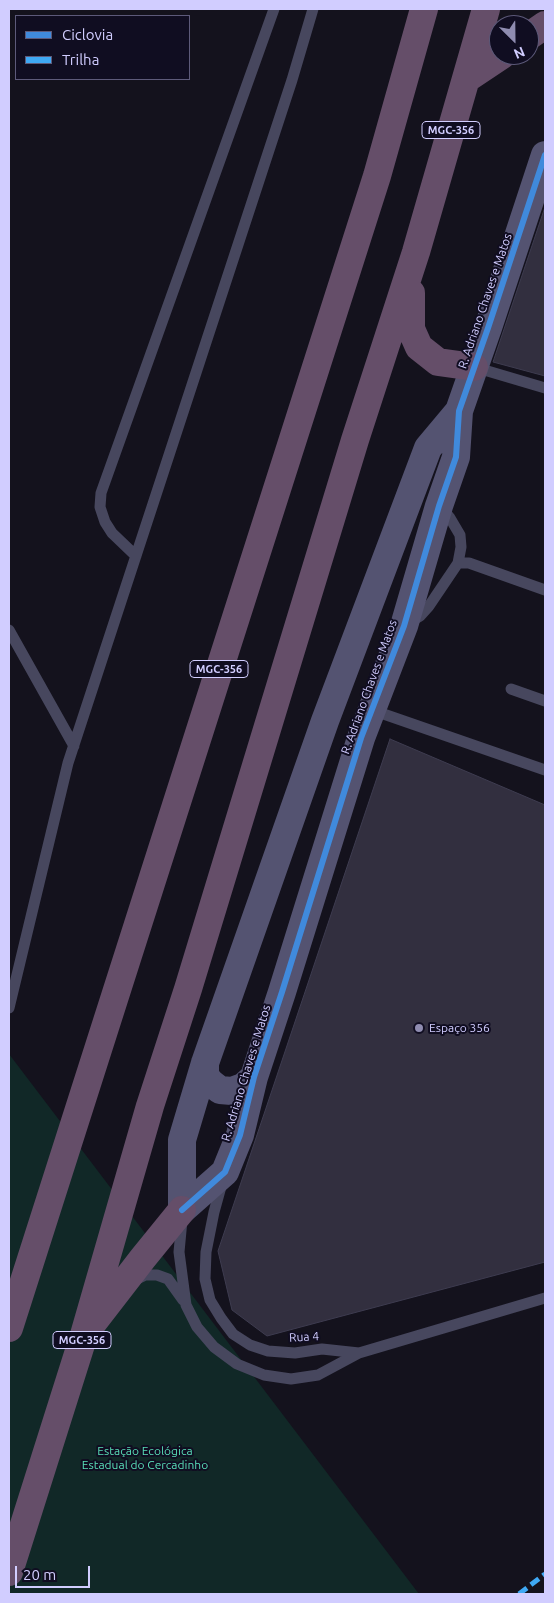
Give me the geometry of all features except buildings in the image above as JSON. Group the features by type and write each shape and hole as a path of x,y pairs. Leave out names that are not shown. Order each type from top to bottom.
{"highway":[{"name":"MGC-356","path":"9,1328 377,176 424,9"},
{"name":"MGC-356","path":"9,1572 84,1336 150,1106 188,989 355,440 416,252 486,9"},
{"path":"466,79 489,64"},
{"path":"416,252 410,304 411,329 419,347 438,362 474,368"},
{"path":"84,1336 182,1210"}],"street":[{"name":"R. Adriano Chaves e Matos","path":"182,1210 225,1172 240,1135 254,1077 361,738 404,626 439,506 456,457 459,411 545,155"},
{"name":"R. Adriano Chaves e Matos","path":"182,1210 182,1140 205,1063 325,720 428,448 459,411"},
{"path":"205,1063 205,1076 211,1084 220,1090 232,1091 243,1087 254,1077"}],"lane":[{"path":"136,556 112,533 105,522 100,507 102,493 274,9"},
{"path":"9,1008 66,772 289,90 313,9"},
{"path":"474,368 545,388"},
{"path":"404,626 420,616 429,606 458,563 461,547 460,535 450,518 439,506"},
{"path":"458,563 468,562 545,590"},
{"path":"9,630 74,746"},
{"path":"511,689 545,701"},
{"path":"371,710 545,770"},
{"name":"Rua 4","path":"225,1172 214,1212 208,1244 205,1279 210,1300 221,1318 233,1334 250,1345 268,1351 295,1353 322,1349 358,1353 545,1298"},
{"path":"182,1210 179,1252 186,1305"},
{"path":"122,1287 145,1275 157,1275 168,1279 186,1305 197,1328 214,1348 237,1364 264,1375 291,1379 318,1375 358,1353"}],"green space":[{"name":"Estação Ecológica Estadual do Cercadinho","path":"9,1054 419,1594 9,1594"}],"marked path":[{"path":"519,1594 545,1574"}],"cycle path":[{"path":"182,1210 225,1172 240,1135 254,1077 361,738 404,626 439,506 456,457 459,411 545,155"}],"place":[{"name":"Espaço 356","path":"419,1028"}]}
